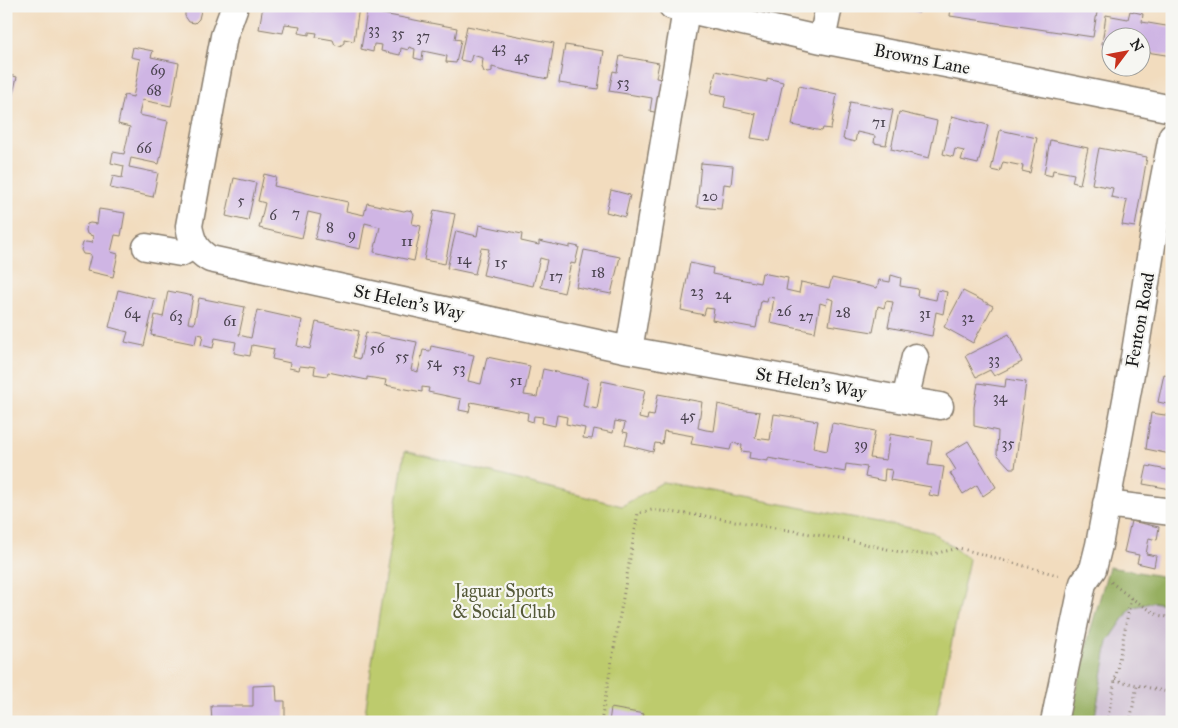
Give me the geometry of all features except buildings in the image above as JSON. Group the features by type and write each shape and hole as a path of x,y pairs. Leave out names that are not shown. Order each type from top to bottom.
{"street":[{"path":"146,247 181,253 194,245 189,226 224,36 235,6"},
{"path":"822,40 829,6"},
{"path":"629,350 679,8"},
{"name":"Browns Lane","path":"679,8 822,40 1172,109"},
{"name":"Fenton Road","path":"1054,722 1074,629 1088,576 1099,545 1135,352 1172,136"},
{"name":"St Helen's Way","path":"194,245 201,254 210,259 629,350 940,406"},
{"path":"905,400 915,357"},
{"path":"1106,504 1172,512"}],"path":[{"path":"601,722 638,514 652,510 705,516 852,541 904,553 933,554 959,548 1088,576 1131,598 1158,615 1172,618"},
{"path":"1107,722 1131,598"},
{"path":"1115,680 1172,693"},
{"path":"1130,722 1136,685"}],"shaded area":[{"path":"1109,567 1172,578 1172,722 1069,722 1090,632"}],"green space":[{"name":"Jaguar Sports & Social Club","path":"405,451 622,506 663,482 932,532 969,559 935,722 364,722"},
{"path":"1109,567 1172,578 1172,605 1153,602 1131,608 1108,642 1094,722 1069,722 1090,632"}]}
